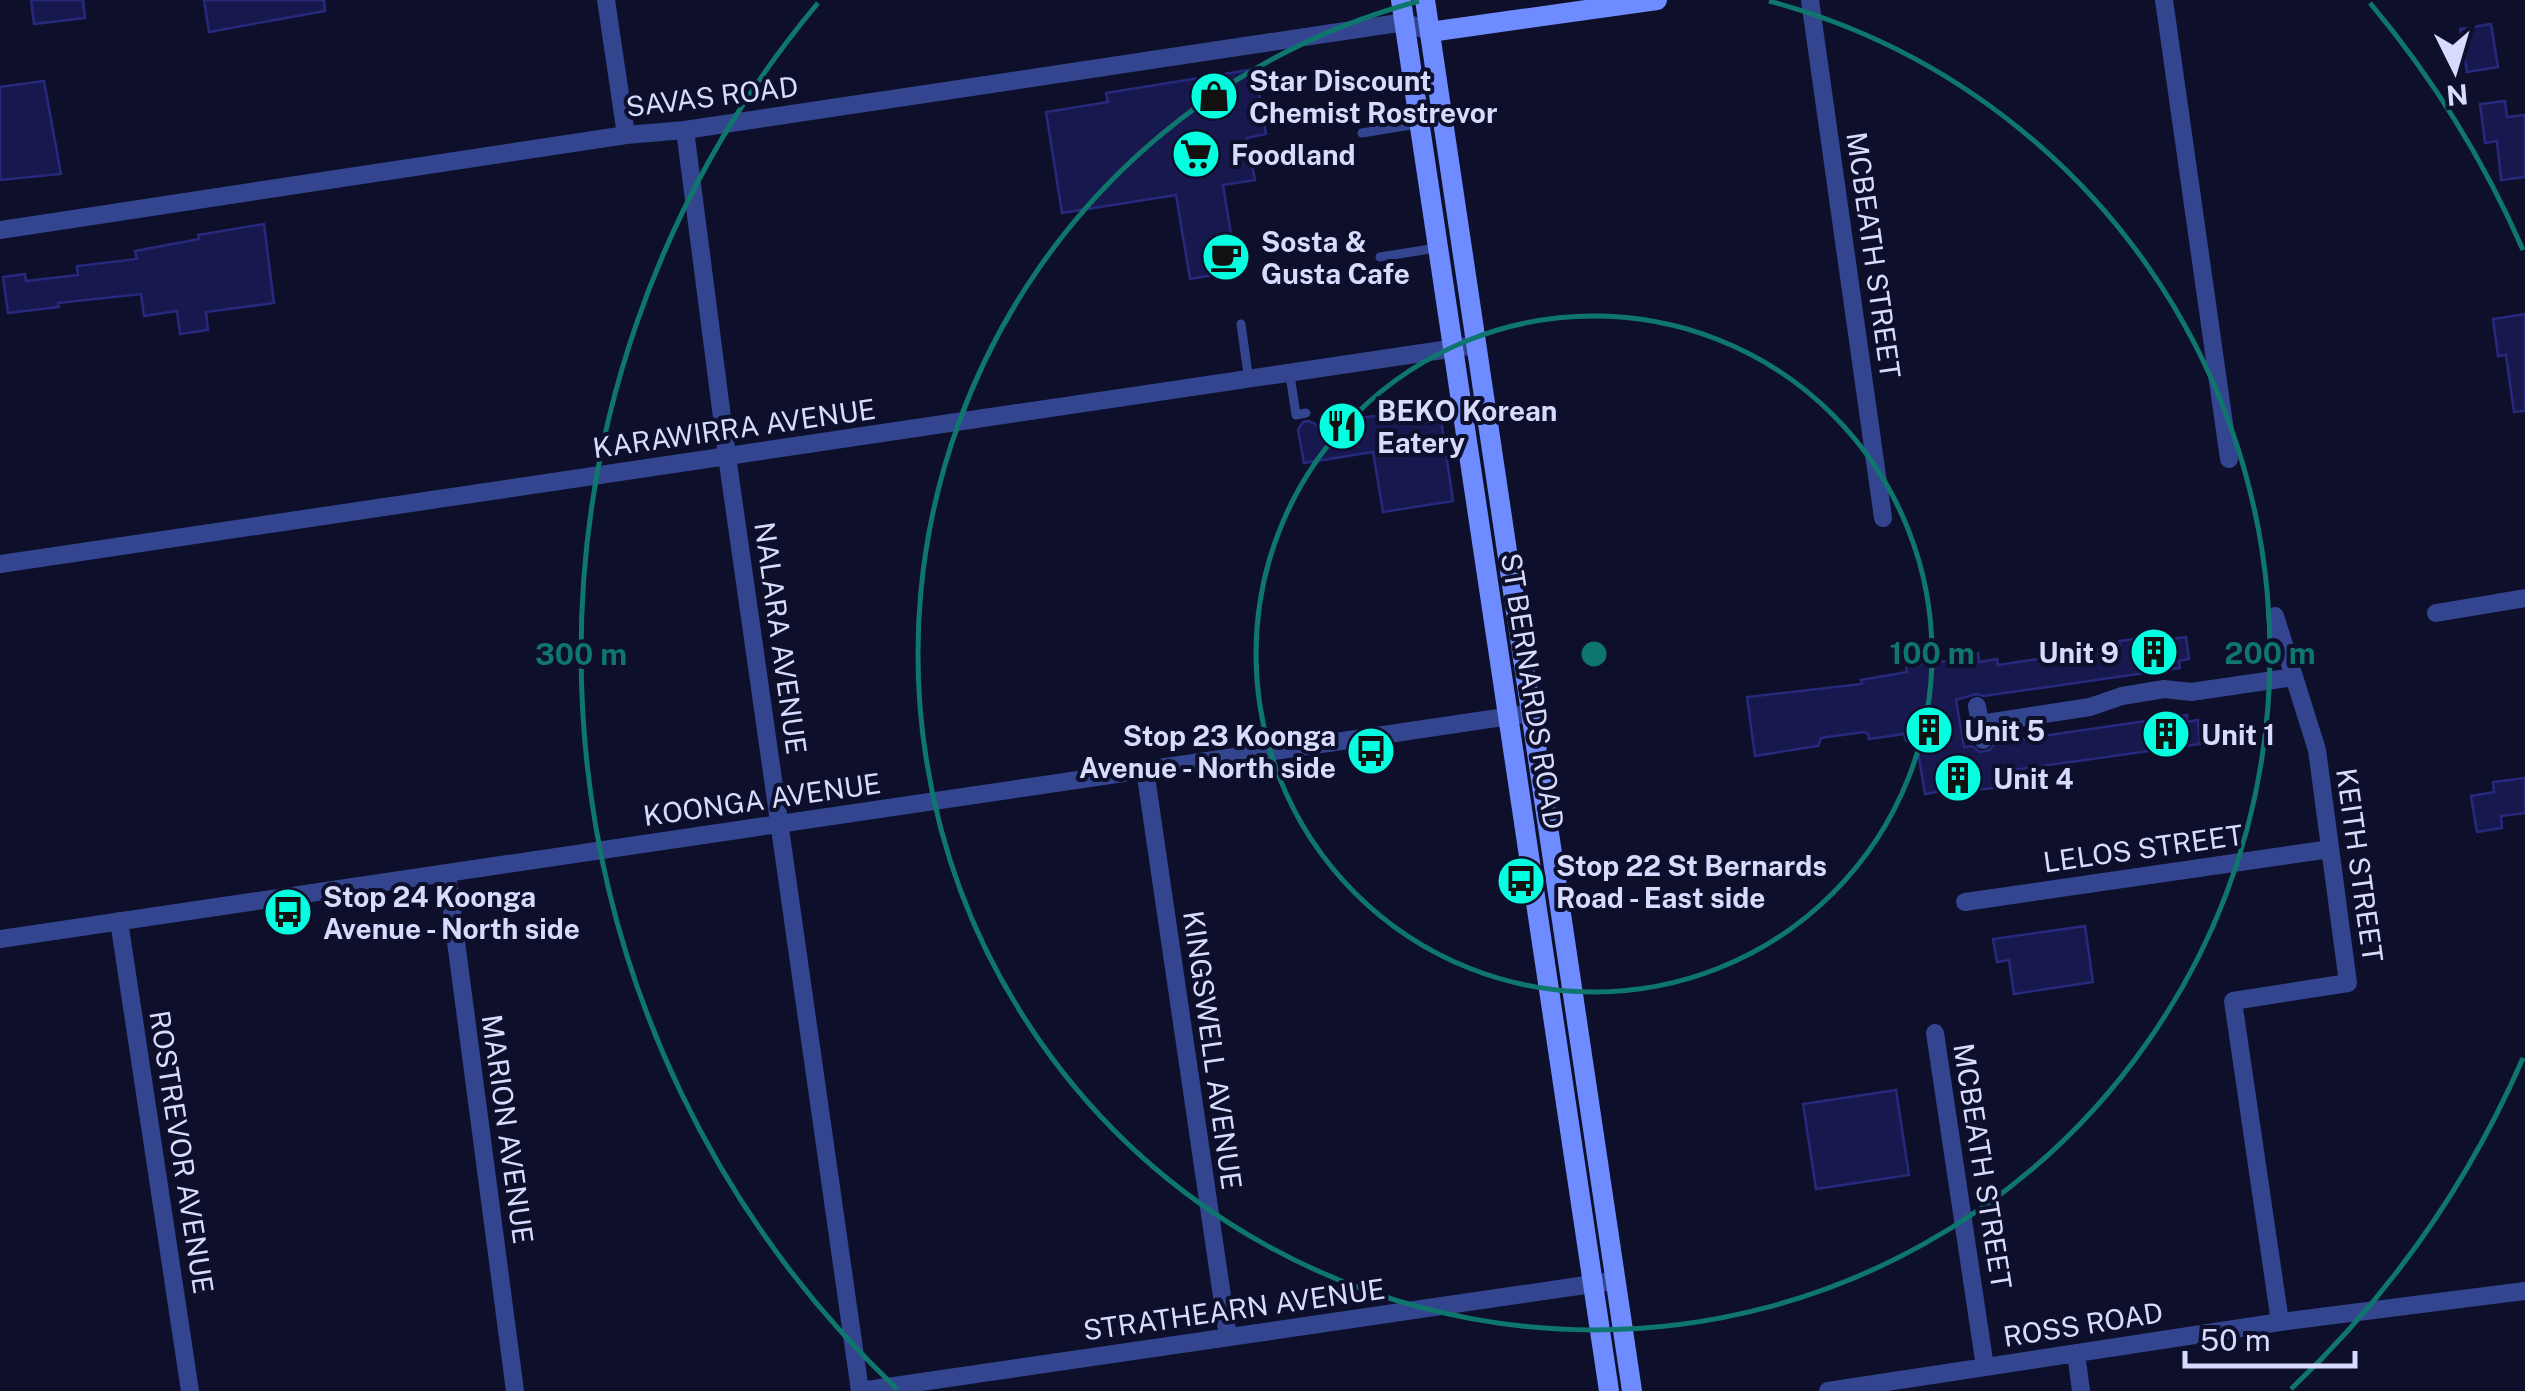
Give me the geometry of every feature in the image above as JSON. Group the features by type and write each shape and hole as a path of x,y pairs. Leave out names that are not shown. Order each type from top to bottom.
{"main road":[{"name":"ST BERNARDS ROAD","path":"1402,0 1609,1391"},
{"name":"ST BERNARDS ROAD","path":"1425,0 1632,1391"},
{"path":"1430,32 1657,0"}],"street":[{"path":"606,0 626,135"},
{"name":"MCBEATH STREET","path":"1810,0 1883,518"},
{"path":"2164,0 2230,459"},
{"path":"1405,22 1430,32"},
{"name":"SAVAS ROAD","path":"0,230 1405,22"},
{"name":"NALARA AVENUE","path":"684,130 860,1391"},
{"name":"KARAWIRRA AVENUE","path":"0,564 1476,345"},
{"path":"2436,612 2525,598"},
{"name":"KEITH STREET","path":"2275,616 2317,750 2348,983 2233,1001 2280,1322"},
{"path":"1980,724 2090,707 2122,696 2164,689 2191,692 2294,677"},
{"name":"KOONGA AVENUE","path":"0,939 1531,713"},
{"name":"KINGSWELL AVENUE","path":"1145,770 1228,1338"},
{"name":"LELOS STREET","path":"1965,902 2330,849"},
{"name":"MARION AVENUE","path":"446,874 515,1391"},
{"name":"ROSTREVOR AVENUE","path":"119,921 190,1391"},
{"name":"MCBEATH STREET","path":"1935,1033 1985,1367"},
{"name":"STRATHEARN AVENUE","path":"860,1391 976,1383 1228,1338 1616,1281"},
{"name":"ROSS ROAD","path":"1828,1391 2280,1322 2525,1291"},
{"path":"2076,1353 2082,1391"}],"lane":[{"path":"1362,132 1420,124"},
{"path":"1380,257 1439,248"},
{"path":"1241,324 1250,381"},
{"path":"1290,375 1296,415 1306,414"}],"building":[{"path":"31,0 83,0 85,18 34,24"},
{"path":"204,0 324,0 325,11 209,32"},
{"path":"2491,24 2498,67 2467,72 2460,29"},
{"path":"1255,69 1266,134 1247,138 1255,180 1223,185 1237,271 1190,279 1176,195 1062,213 1046,112 1108,102 1106,93"},
{"path":"44,81 61,174 0,180 0,87"},
{"path":"2505,101 2507,117 2525,115 2525,177 2501,180 2497,141 2485,143 2480,104"},
{"path":"264,224 274,303 206,312 208,330 180,334 177,311 144,316 141,294 8,313 3,277 25,274 26,281 78,275 77,266 137,259 135,251"},
{"path":"2525,314 2525,411 2514,412 2506,355 2498,356 2493,319"},
{"path":"1439,406 1453,501 1383,512 1373,452 1304,463 1298,430 1303,422 1317,425"},
{"path":"2186,637 2189,659 2179,661 2180,668 1976,694 1956,700 1964,747 1972,746 1980,752 1990,750 1995,743 2187,715 2187,722 2198,720 2200,744 2013,770 2014,775 1994,779 1995,788 1976,790 1975,785 1925,794 1916,740 1906,741 1904,734 1869,739 1864,732 1821,738 1818,746 1755,756 1747,697 1862,684 1861,680 1907,672 1906,666 1955,660 1954,656 1978,653 1979,662 1997,659 1998,665 2120,646 2119,641 2135,639 2136,644"},
{"path":"2525,778 2525,813 2501,816 2502,828 2477,832 2471,796 2494,792 2493,782"},
{"path":"2085,926 2093,982 2014,994 2009,960 1997,962 1993,939"},
{"path":"1896,1090 1909,1175 1816,1189 1803,1104"}],"place":[{"name":"Star Discount Chemist Rostrevor","path":"1214,96"},
{"name":"Foodland","path":"1196,154"},
{"name":"Sosta & Gusta Cafe","path":"1226,257"},
{"name":"BEKO Korean Eatery","path":"1342,426"},
{"name":"Unit 9","path":"2154,652"},
{"name":"Unit 5","path":"1929,730"},
{"name":"Unit 1","path":"2166,734"},
{"name":"Stop 23 Koonga Avenue - North side","path":"1371,751"},
{"name":"Unit 4","path":"1958,778"},
{"name":"Stop 22 St Bernards Road - East side","path":"1521,881"},
{"name":"Stop 24 Koonga Avenue - North side","path":"288,912"}]}
